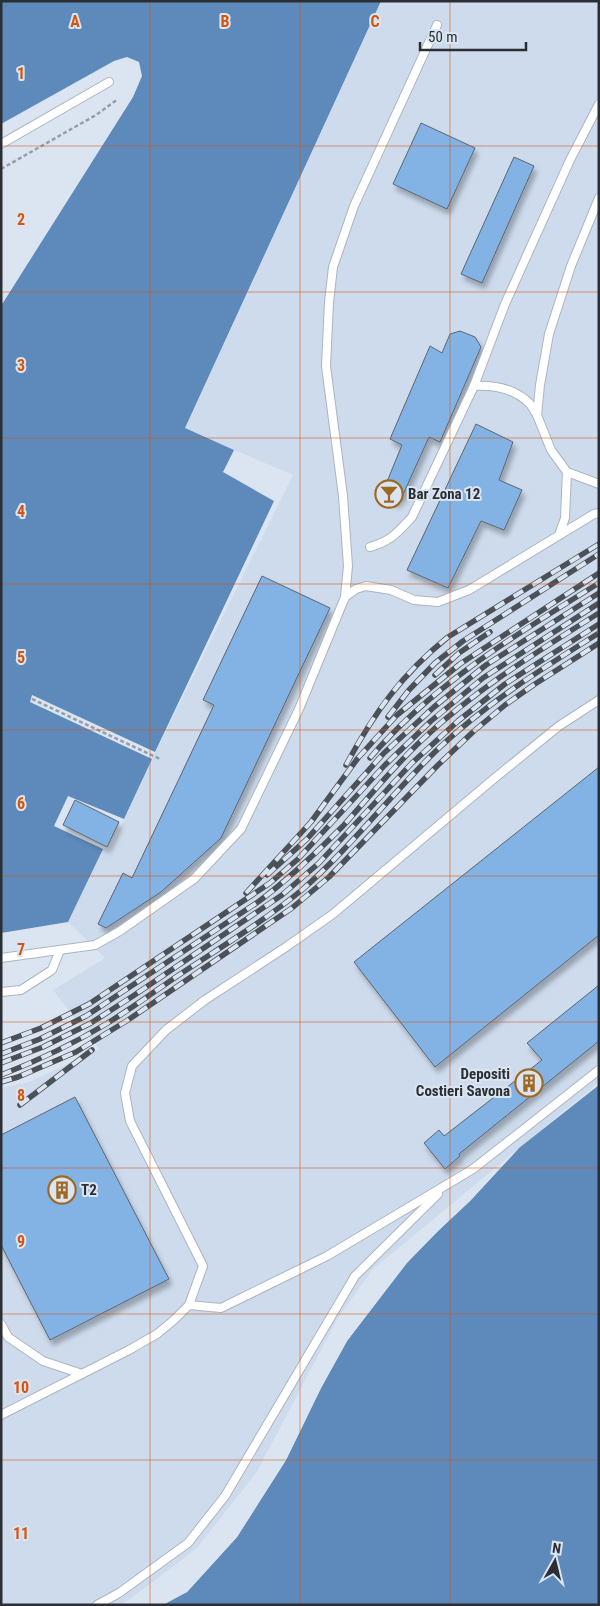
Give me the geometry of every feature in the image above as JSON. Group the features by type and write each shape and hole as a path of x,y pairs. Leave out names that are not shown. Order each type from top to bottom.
{"lane":[{"path":"1,958 95,945 194,879 241,828 299,709 345,597 348,566 343,496 326,366 328,311 333,267 354,206 437,25"},
{"path":"1,144 110,82"},
{"path":"370,547 386,542 412,517 474,386 505,304 570,160 599,104"},
{"path":"537,415 549,334 571,266 599,198"},
{"path":"474,386 489,385 509,390 528,402 537,415 551,450 567,472 599,484"},
{"path":"560,535 565,518 567,472"},
{"path":"345,597 356,589 366,586 391,590 414,600 438,602 469,590 599,513"},
{"path":"1,1415 157,1334 189,1305 203,1266 130,1121 125,1093 132,1066 166,1030 205,1000 333,914 496,776 559,726 599,700"},
{"path":"1,992 21,990 52,970 60,950"},
{"path":"189,1305 221,1308 327,1256 473,1169 599,1070"},
{"path":"96,1605 119,1593 188,1542 225,1496 355,1276 448,1184"},
{"path":"1,1324 8,1337 43,1361 82,1374"}],"path":[{"path":"1,169 96,115 118,100"},
{"path":"32,699 160,759"}],"shaded area":[{"path":"381,1 599,1 599,1082 372,1270 338,1318 256,1473 196,1549 120,1605 1,1605 1,1088 29,1082 99,1049 53,990 105,958 68,922 103,849 110,850 152,759 293,475 185,429"}],"water":[{"path":"1,1 381,1 185,428 234,450 223,472 274,501 155,752 32,695 30,702 152,759 124,819 68,796 54,826 103,849 68,922 1,933 1,306 133,97 142,76 139,62 127,57 114,61 1,124"},
{"path":"599,1085 599,1605 163,1605 187,1592 237,1537 286,1460 321,1388 347,1341 407,1263 470,1201 519,1148"}],"pier":[{"path":"519,1148 470,1201 407,1262 347,1341 321,1388 286,1460 237,1537 187,1592 160,1605 185,1590 235,1536 284,1459 318,1387 345,1340 405,1261"}],"building":[{"path":"421,123 475,148 447,209 393,184"},
{"path":"514,157 534,166 482,283 461,274"},
{"path":"460,331 475,337 481,347 440,442 429,437 398,502 384,498 387,490 384,489 402,445 390,439 430,346 442,353 450,334"},
{"path":"476,424 513,442 499,480 522,490 504,530 481,521 448,588 407,570"},
{"path":"262,576 330,608 221,838 161,892 106,928 98,924 123,873 132,878 214,705 203,700"},
{"path":"599,767 599,935 435,1067 354,962"},
{"path":"75,800 119,822 107,847 63,825"},
{"path":"599,985 599,1041 459,1154 460,1156 445,1169 424,1143 439,1130 444,1136 542,1060 527,1043"},
{"name":"T2","path":"75,1097 169,1279 50,1340 1,1245 1,1135"}],"railway":[{"path":"346,765 367,728 390,695 417,665 448,637 599,544"},
{"path":"388,717 409,690 435,663 463,641 599,554"},
{"path":"246,893 311,822 358,758 397,715 460,664 599,573"},
{"path":"370,758 421,707 477,662 537,621 599,583"},
{"path":"267,875 307,839 384,753 434,707 486,665 599,593"},
{"path":"1,1043 41,1028 89,1004 270,883 298,859 385,765 431,721 483,678 599,603"},
{"path":"1,1054 40,1039 86,1016 258,902 323,846 402,760 443,721 486,687 599,613"},
{"path":"1,1063 43,1047 91,1023 282,895 319,863 412,763 458,721 505,684 599,624"},
{"path":"435,675 459,653 490,632"},
{"path":"1,1075 55,1052 106,1024 276,910 321,872 422,765 457,732 516,687 599,633"},
{"path":"1,1082 18,1077 76,1052 128,1020 292,908 329,877 438,765 474,731 505,705 599,643"},
{"path":"20,1105 92,1050"}],"place":[{"name":"Bar Zona 12","path":"389,494"},
{"name":"Depositi Costieri Savona","path":"529,1083"},
{"name":"T2","path":"62,1190"}]}
